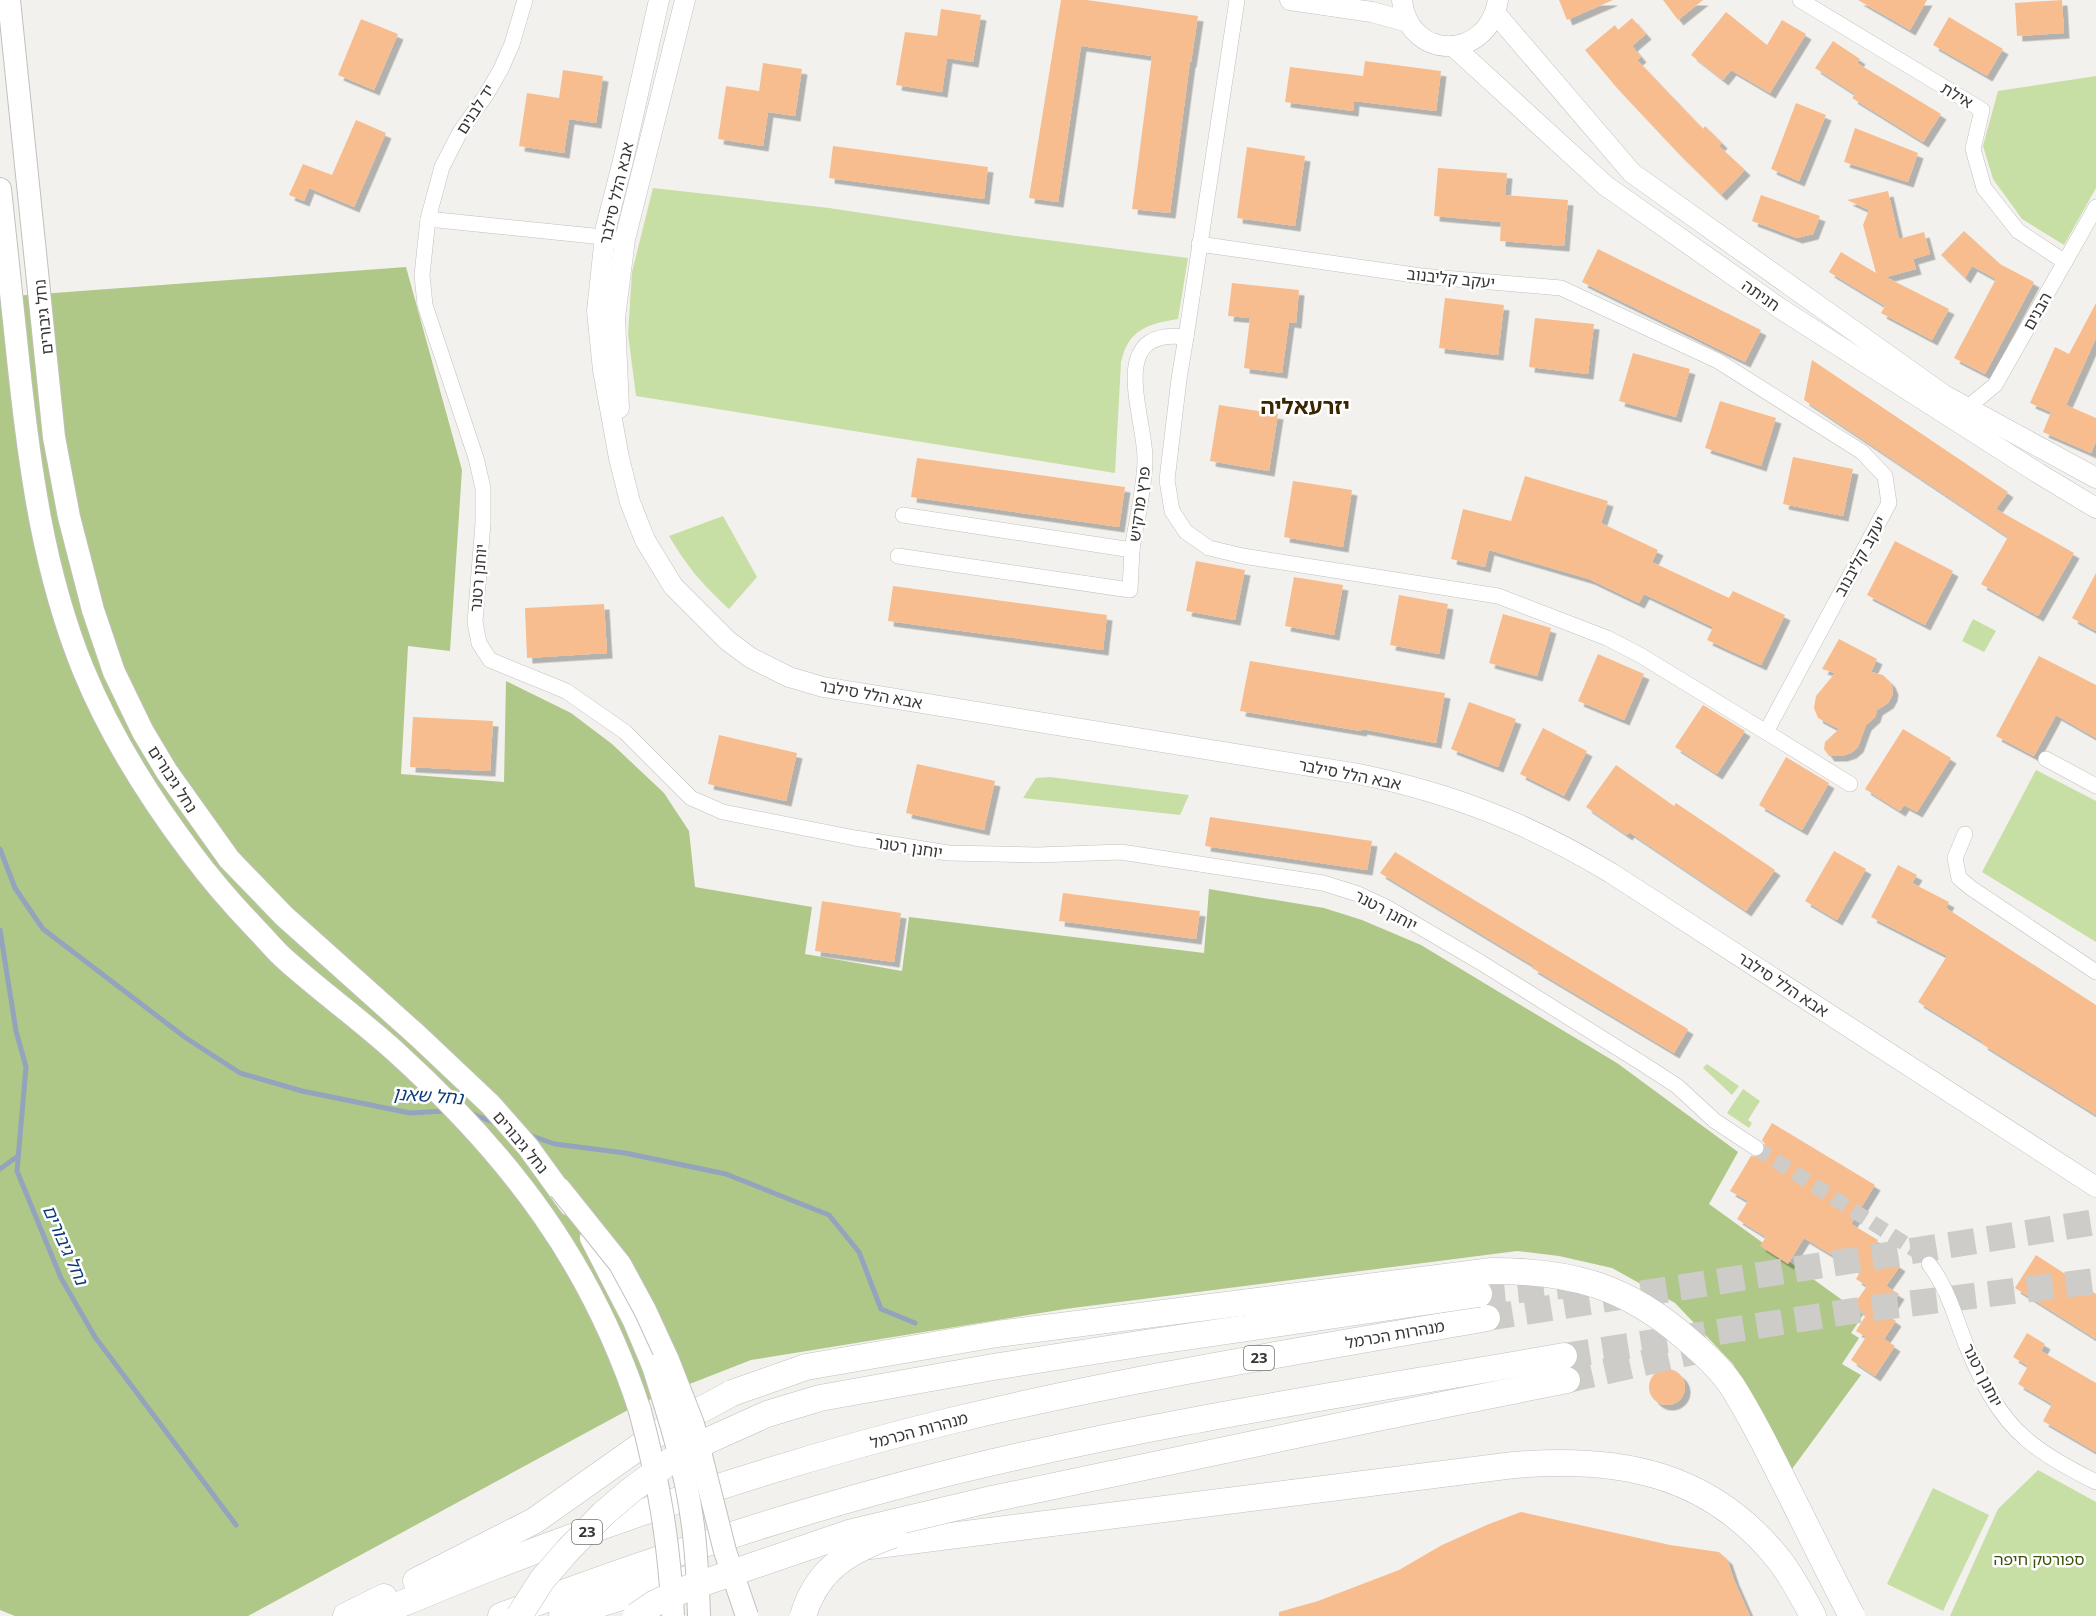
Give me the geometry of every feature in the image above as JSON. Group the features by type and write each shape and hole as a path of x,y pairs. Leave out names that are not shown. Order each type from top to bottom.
{"highway":[{"path":"346,1616 534,1521 660,1432 732,1393 806,1367 997,1334 1492,1271 1532,1271 1566,1276 1602,1287 1646,1307 1677,1330 1708,1358 1731,1384 1759,1434 1852,1616"},
{"name":"מנהרות הכרמל","path":"371,1616 495,1566 638,1514 804,1461 949,1422 1483,1306 1158,1341 993,1367 820,1398 767,1414 707,1441 669,1462 630,1491 603,1514 567,1551 542,1580 519,1616"},
{"path":"501,1616 631,1568 846,1500 953,1472 1154,1428 1566,1368 1382,1417 992,1499 849,1533 688,1588 655,1603 636,1616"},
{"path":"562,1616 651,1588 821,1552 1551,1462 1585,1462 1634,1468 1681,1484 1715,1501 1737,1517 1766,1544 1781,1563 1813,1616"},
{"path":"803,1616 818,1582 831,1566 845,1556 885,1538 992,1499"}],"main road":[{"name":"נחל גיבורים","path":"9,0 54,436 69,517 93,610 114,672 143,732 167,772 229,859 284,916 418,1035 490,1106 528,1147 560,1189 604,1262 634,1321 653,1366 675,1436 692,1518 699,1616"},
{"name":"נחל גיבורים","path":"0,189 28,448 40,520 63,611 82,667 103,714 125,756 192,854 235,907 284,958 394,1051 450,1103 477,1132 540,1209 568,1251 611,1336 630,1381 653,1461 665,1522 671,1569 673,1616"},
{"path":"560,1189 620,1264 668,1360 693,1424 726,1551 747,1616"}],"street":[{"name":"יד לבנים","path":"428,219 442,167 460,132 501,69 512,44 525,0"},
{"name":"אבא הלל סילבר","path":"659,0 604,237 597,311 603,370 619,458 630,502 645,540 672,586 728,641 768,667 789,677 823,687 1359,774 1412,786 1479,807 1560,843 1611,873 2095,1184"},
{"name":"אבא הלל סילבר","path":"619,458 619,373 615,318 625,239 685,0"},
{"name":"פרץ מרקיש","path":"1237,0 1179,379 1167,480 1173,511 1186,532 1209,548 1243,556 1498,596 1615,642 1766,732"},
{"path":"1290,0 1372,12 1408,22"},
{"path":"1402,0 1408,22 1416,33 1440,45 1453,46 1479,37 1489,27 1497,7"},
{"name":"אילת","path":"1800,0 1982,110 1973,149 1984,188 2018,231 2065,262"},
{"name":"חניתה","path":"1497,7 1632,173 1944,395 1968,406 2096,478"},
{"name":"חניתה","path":"1453,46 1606,186 1781,309 2037,473 2096,508"},
{"name":"הבנים","path":"1968,406 1995,385 2096,207"},
{"path":"428,219 625,239"},
{"name":"יוחנן רטנר","path":"428,219 422,275 425,305 476,458 483,488 483,523 475,622 479,643 490,660 566,691 625,732 691,798 723,812 855,838 948,853 1037,855 1121,852 1323,883 1358,894 1386,907 1480,962 1646,1065 1677,1086 1715,1121 1756,1148"},
{"name":"יעקב קליבנוב","path":"1199,244 1421,276 1561,288 1718,361 1862,452 1885,476 1889,503 1766,732"},
{"name":"פרץ מרקיש","path":"903,515 1132,550 1145,460 1134,380 1136,361 1143,347 1157,339 1172,335 1186,337"},
{"path":"898,556 1130,590 1132,550"},
{"path":"1766,732 1850,784"},
{"path":"2046,759 2096,786"},
{"path":"1965,834 1955,858 1959,878 2096,972"},
{"name":"יוחנן רטנר","path":"1929,1264 1941,1279 1949,1295 1970,1355 1996,1405 2026,1440 2096,1482"}],"green space":[{"path":"2096,76 2096,188 2064,245 2022,219 1993,179 1983,146 1998,91"},
{"path":"653,188 829,208 1009,235 1188,258 1178,319 1157,323 1140,330 1128,342 1124,351 1121,362 1115,473 636,396 628,334 632,272"},
{"path":"406,267 462,470 450,651 408,646 401,774 504,782 506,681 571,713 612,744 664,793 689,831 695,887 812,907 805,954 902,971 909,917 1204,953 1209,889 1324,908 1362,920 1421,945 1617,1063 1738,1152 1709,1204 1863,1315 1851,1333 1859,1338 1842,1364 1861,1375 1792,1469 1733,1364 1675,1303 1612,1268 1559,1256 1517,1251 1065,1309 751,1360 641,1403 248,1616 15,1616 0,1610 0,297"},
{"path":"723,516 757,577 729,609 696,575 669,536"},
{"path":"1973,619 1996,631 1984,652 1962,641"},
{"path":"2036,770 2096,801 2096,942 1982,872"},
{"path":"1050,777 1189,795 1180,815 1023,798 1036,778"},
{"path":"1707,1064 1739,1086 1732,1095 1703,1068"},
{"path":"1743,1089 1760,1101 1748,1120 1752,1123 1749,1128 1727,1113"},
{"name":"ספורטק חיפה","path":"2038,1470 2096,1502 2096,1616 1950,1616 1998,1509"},
{"path":"1933,1488 1989,1515 1943,1611 1887,1584"}],"building":[{"path":"1061,0 1087,0 1198,16 1170,213 1132,209 1152,56 1081,46 1058,202 1029,198"},
{"path":"1559,0 1613,0 1567,20"},
{"path":"1663,0 1703,0 1678,20"},
{"path":"1858,0 1927,0 1910,30"},
{"path":"2062,0 2064,33 2017,36 2015,3"},
{"path":"941,9 981,15 973,62 947,58 942,92 896,85 905,32 937,36"},
{"path":"1726,12 1767,45 1782,20 1806,34 1770,93 1731,70 1723,80 1691,55"},
{"path":"1949,17 2003,49 1987,76 1933,45"},
{"path":"1632,18 1646,34 1632,46 1641,57 1637,60 1703,129 1705,126 1722,143 1719,146 1745,170 1721,195 1617,88 1585,50 1615,25 1618,30"},
{"path":"361,19 398,34 374,90 338,75"},
{"path":"1833,41 1860,59 1857,63 1941,114 1923,142 1852,98 1855,94 1815,68"},
{"path":"1365,61 1441,71 1436,111 1354,101 1353,111 1285,102 1290,67 1363,76"},
{"path":"763,63 802,69 795,116 768,112 763,146 718,139 726,86 759,91"},
{"path":"563,70 603,76 596,123 569,119 564,153 519,146 527,93 559,98"},
{"path":"1796,103 1826,115 1799,181 1771,169"},
{"path":"356,120 386,133 354,207 309,188 304,201 289,195 303,164 332,175"},
{"path":"1855,128 1918,153 1908,182 1844,162"},
{"path":"833,146 988,167 984,199 829,178"},
{"path":"1247,147 1305,156 1295,226 1237,218"},
{"path":"1438,168 1507,173 1505,195 1568,200 1564,246 1500,241 1501,222 1434,216"},
{"path":"1888,191 1899,239 1924,232 1930,254 1913,259 1916,269 1886,277 1949,309 1932,340 1881,313 1885,306 1829,272 1841,252 1876,273 1863,225 1869,210 1847,200"},
{"path":"1761,195 1820,216 1813,234 1797,238 1752,221"},
{"path":"1964,231 2000,264 2034,282 1985,374 1954,358 1996,279 1972,266 1965,278 1941,255"},
{"path":"1598,249 1761,330 1745,362 1582,282"},
{"path":"1232,283 1299,290 1296,323 1289,322 1282,373 1244,368 1250,318 1228,316"},
{"path":"1445,298 1504,305 1498,355 1439,348"},
{"path":"2096,303 2096,338 2066,405 2096,418 2096,441 2091,453 2043,432 2051,412 2030,403 2055,347 2069,354"},
{"path":"1535,318 1594,324 1588,374 1529,367"},
{"path":"1633,353 1690,369 1676,417 1619,401"},
{"path":"1812,360 2008,492 1996,509 2074,553 2038,616 1981,584 2008,537 1804,400"},
{"path":"1720,401 1776,418 1761,466 1705,448"},
{"path":"1219,405 1278,414 1269,471 1210,461"},
{"path":"1793,457 1853,469 1843,516 1783,504"},
{"path":"917,458 1125,487 1119,527 911,497"},
{"path":"1525,476 1608,501 1601,523 1658,550 1652,562 1729,598 1733,591 1785,615 1761,665 1707,640 1713,627 1644,594 1639,603 1589,579 1489,550 1485,567 1451,559 1463,509 1511,521"},
{"path":"1293,481 1352,490 1343,547 1284,537"},
{"path":"1895,541 1953,571 1925,625 1867,595"},
{"path":"1196,561 1245,570 1235,620 1186,611"},
{"path":"2096,573 2096,631 2072,618"},
{"path":"1294,577 1343,585 1334,635 1285,626"},
{"path":"893,586 1107,615 1103,650 888,621"},
{"path":"1399,595 1448,604 1439,654 1390,645"},
{"path":"604,604 607,653 527,658 525,608"},
{"path":"1503,614 1551,628 1537,676 1489,663"},
{"path":"1839,639 1877,659 1871,672 1883,675 1893,689 1888,703 1877,710 1875,717 1866,725 1858,747 1842,756 1829,756 1824,749 1825,742 1839,729 1818,718 1814,708 1816,696 1835,673 1822,669"},
{"path":"1598,654 1644,674 1624,720 1578,701"},
{"path":"2039,656 2096,685 2096,738 2056,715 2034,756 1996,736"},
{"path":"1250,661 1445,693 1436,743 1362,729 1361,731 1240,711"},
{"path":"1469,702 1516,719 1498,767 1451,749"},
{"path":"1703,705 1745,731 1717,774 1675,747"},
{"path":"413,717 493,721 490,771 410,767"},
{"path":"1543,728 1587,751 1564,796 1520,774"},
{"path":"1903,729 1951,758 1917,812 1904,805 1900,811 1865,789"},
{"path":"719,735 797,753 786,801 708,784"},
{"path":"1786,757 1829,783 1802,830 1759,805"},
{"path":"917,764 995,781 984,830 906,813"},
{"path":"1616,765 1674,806 1676,803 1775,870 1746,911 1629,832 1627,835 1586,807"},
{"path":"1210,817 1372,841 1367,870 1205,846"},
{"path":"1834,851 1866,869 1837,920 1805,901"},
{"path":"1395,852 1688,1029 1674,1053 1380,873"},
{"path":"1898,865 1917,875 1912,883 1949,902 1946,908 2096,1005 2096,1115 1918,1002 1947,956 1871,917"},
{"path":"1063,893 1200,911 1196,939 1059,921"},
{"path":"822,901 901,913 894,962 815,951"},
{"path":"1772,1123 1875,1185 1851,1224 1878,1240 1873,1248 1900,1266 1886,1286 1899,1294 1886,1314 1896,1321 1884,1339 1895,1346 1875,1376 1851,1360 1866,1337 1856,1331 1866,1315 1853,1306 1867,1286 1856,1279 1860,1272 1804,1238 1788,1264 1760,1246 1766,1237 1737,1219 1748,1201 1730,1191 1751,1156 1760,1157 1764,1153 1765,1144 1762,1140"},
{"path":"2036,1255 2096,1294 2096,1339 2015,1288"},
{"path":"2027,1333 2045,1344 2041,1351 2096,1383 2096,1452 2043,1421 2052,1404 2018,1384 2028,1366 2013,1357"},
{"path":"1667,1369 1680,1374 1685,1387 1680,1400 1667,1405 1654,1400 1649,1387 1654,1374"},
{"path":"1521,1512 1670,1545 1719,1552 1727,1559 1750,1616 1279,1616 1279,1612 1318,1601 1399,1570 1442,1545"}],"waterway":[{"name":"נחל שאנן","path":"0,849 15,888 43,929 186,1038 240,1073 302,1091 410,1113 446,1111"},
{"name":"נחל גיבורים","path":"0,930 16,1031 26,1067 17,1171 61,1278 95,1337 236,1525"},
{"name":"נחל שאנן","path":"470,1113 495,1123"},
{"name":"נחל שאנן","path":"529,1135 555,1144 625,1153 726,1174 829,1215 859,1252 881,1309 915,1323"},
{"path":"0,1169 18,1156"}],"tunnel":[{"path":"1756,1148 1918,1252 1929,1264"},
{"path":"1487,1318 2096,1222"},
{"path":"1564,1356 1866,1309 2096,1281"},
{"path":"1479,1294 1584,1284"},
{"path":"1567,1380 1697,1351"}],"district":[{"name":"יזרעאליה","path":"1305,406"}]}
